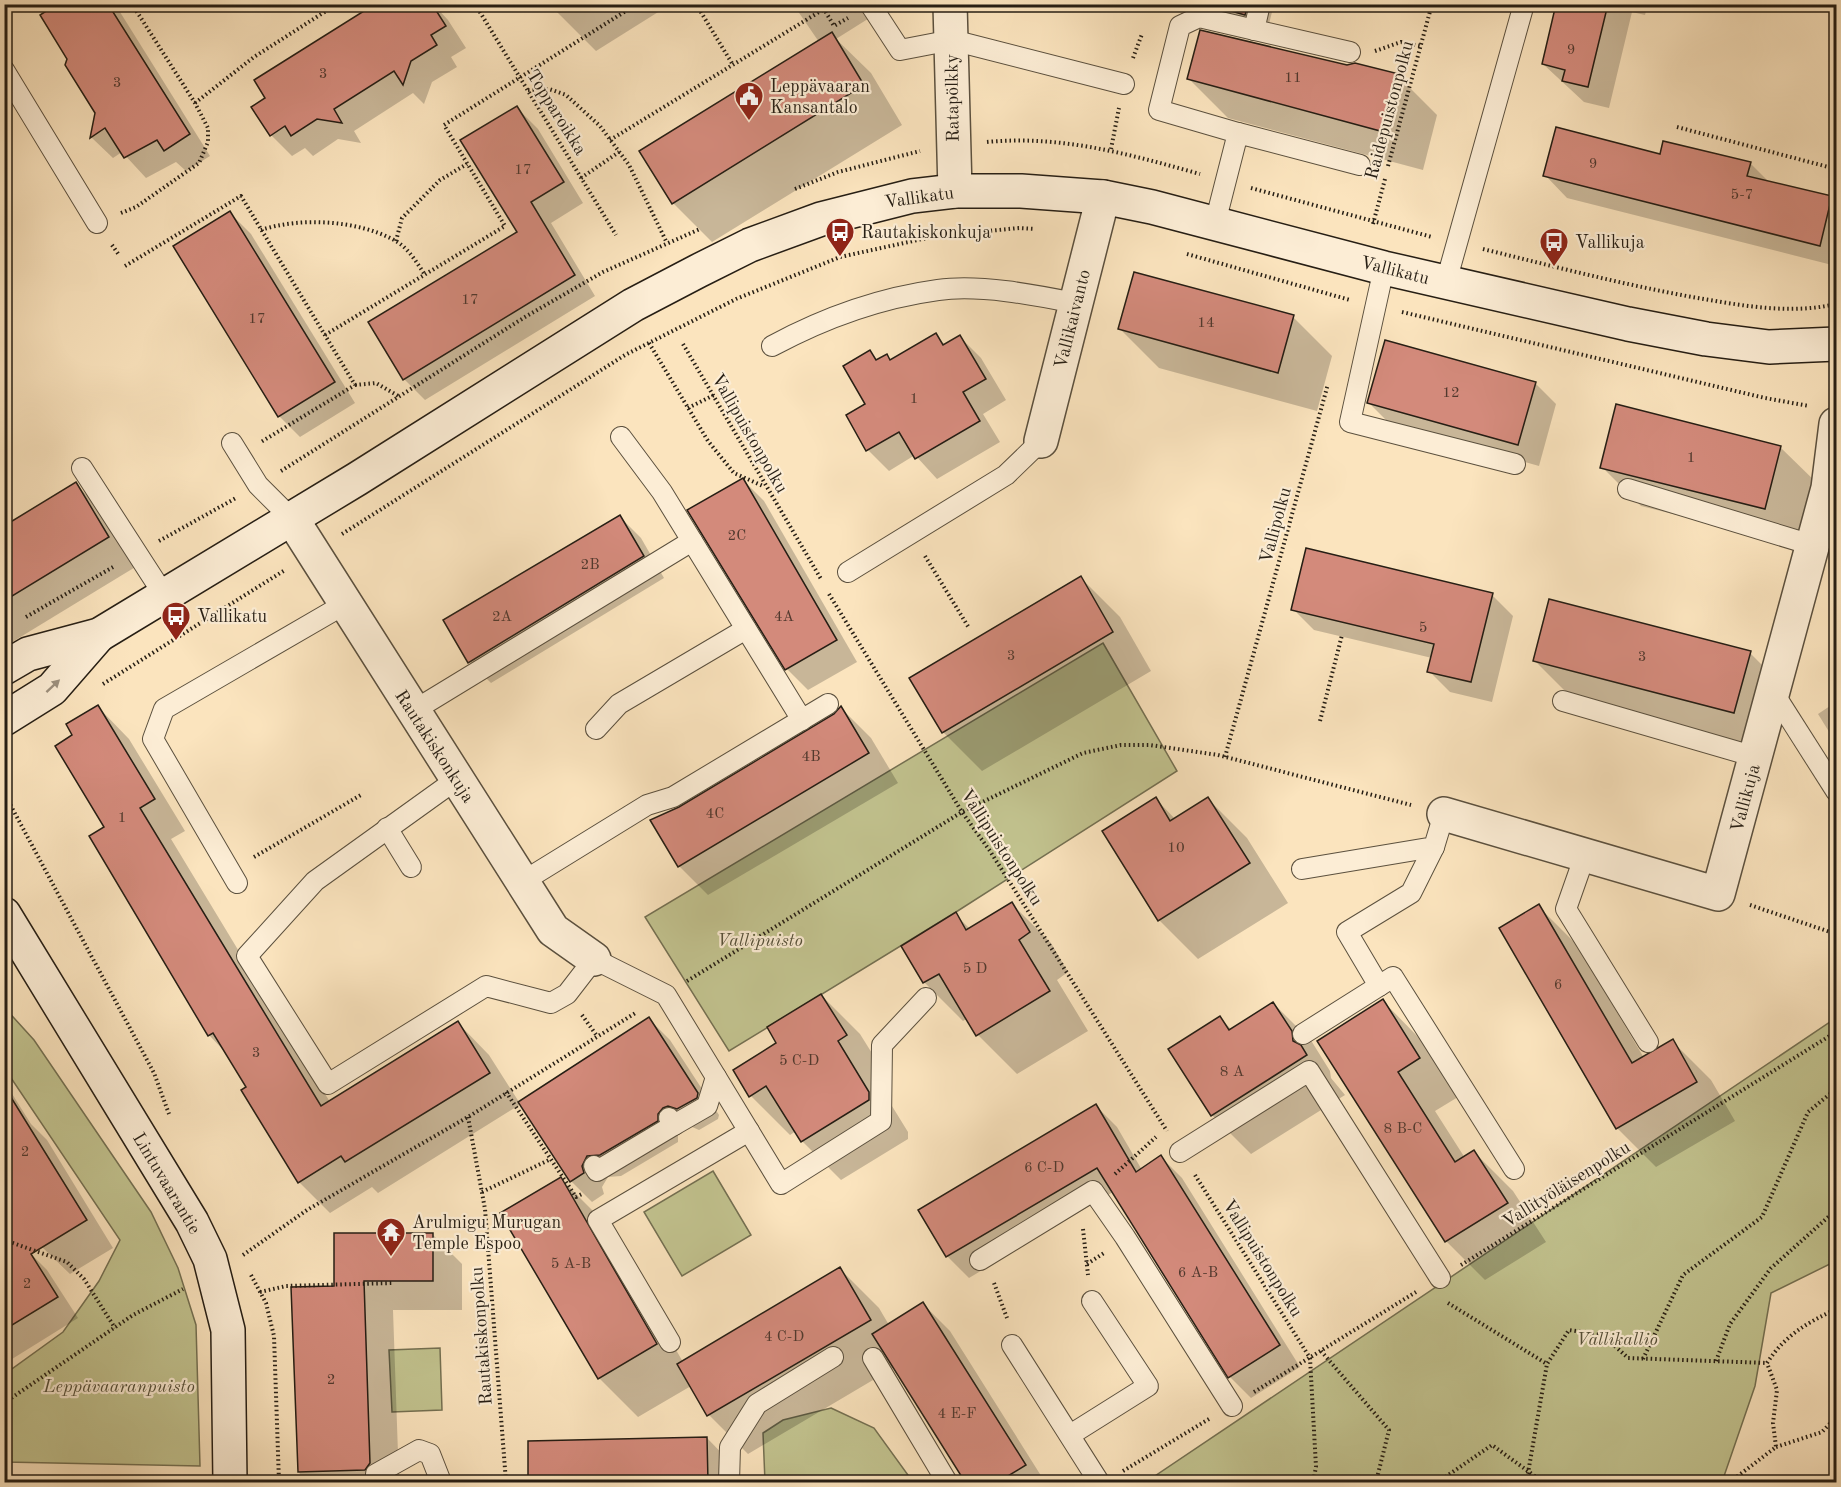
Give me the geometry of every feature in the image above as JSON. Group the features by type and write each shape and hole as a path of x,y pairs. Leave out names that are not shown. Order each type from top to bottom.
{"main road":[{"name":"Ratapölkky","path":"950,4 955,191"},
{"name":"Vallikatu","path":"4,668 28,654 99,635 292,519 633,305 698,271 750,245 856,208 912,196 955,191 1021,191 1103,197 1384,268 1706,339 1769,347 1836,344"},
{"name":"Vallikaivanto","path":"1041,441 1103,197"},
{"name":"Vallikuja","path":"1718,894 1828,488 1826,415"},
{"name":"Rautakiskonkuja","path":"292,519 553,930 594,959"},
{"name":"Vallikatu","path":"4,719 52,689 99,635"},
{"path":"1444,814 1718,894"},
{"name":"Lintuvaarantie","path":"4,914 192,1222 210,1259 218,1281 228,1330 230,1482"}],"lane":[{"path":"870,4 900,50 952,40 1124,84"},
{"path":"1254,30 1260,4"},
{"path":"1446,282 1524,4"},
{"path":"1350,52 1198,17 1180,26 1159,110 1360,165"},
{"path":"4,70 97,223"},
{"path":"1215,224 1238,133"},
{"path":"1384,268 1350,422 1515,464"},
{"path":"772,346 812,325 878,302 940,290 1021,292 1075,303"},
{"path":"621,437 662,492 802,720"},
{"path":"848,572 1006,474 1041,441"},
{"path":"236,449 258,485 292,519"},
{"path":"82,468 164,595"},
{"path":"1628,489 1812,545"},
{"path":"413,711 693,541"},
{"path":"233,877 153,739 164,710 345,604"},
{"path":"596,729 619,704 746,629"},
{"path":"1773,692 1836,791"},
{"path":"1563,701 1756,757"},
{"path":"522,882 647,805 673,797 828,704"},
{"path":"457,779 315,881 247,956 328,1084 486,986 551,1003 567,994 594,959 666,995 781,1184 881,1121 882,1045 926,998"},
{"path":"1379,986 1347,932 1411,893 1434,847 1444,814"},
{"path":"387,828 411,867"},
{"path":"1302,869 1434,847"},
{"path":"1585,855 1566,909 1648,1042"},
{"path":"1303,1034 1393,977 1514,1169"},
{"path":"1180,1152 1309,1071 1432,1282"},
{"path":"594,1166 597,1171 672,1121 707,1106 716,1077"},
{"path":"670,1342 598,1220 749,1131"},
{"path":"983,1258 1087,1195 1125,1237 1232,1406"},
{"path":"1070,1435 1148,1386 1092,1301"},
{"path":"1012,1345 1099,1482"},
{"path":"729,1482 730,1447 757,1404 833,1357"},
{"path":"873,1358 947,1482"},
{"path":"376,1482 376,1474 419,1450 430,1454 441,1482"}],"path":[{"path":"195,103 254,57 338,4"},
{"name":"Topparoikka","path":"475,4 616,235"},
{"path":"325,335 505,226 444,125 637,4"},
{"path":"696,4 733,65"},
{"name":"Raidepuistonpolku","path":"1432,4 1373,223 1457,243"},
{"path":"97,223 135,207 200,163 208,142 208,128 195,103 133,5"},
{"path":"610,140 824,9"},
{"path":"1350,52 1376,51 1401,42 1420,46"},
{"path":"527,90 549,89 566,95 600,126 629,165 667,243"},
{"path":"1677,127 1836,169"},
{"path":"582,178 620,152"},
{"path":"396,241 402,218 440,180 467,164"},
{"path":"125,266 241,196 355,385"},
{"path":"261,230 282,223 314,223 364,228 396,241 413,257 424,275"},
{"path":"1457,243 1632,285 1713,300 1770,309 1836,304"},
{"path":"764,486 734,473 708,441 649,343 697,317 780,279"},
{"path":"1348,311 1351,300 1765,398 1826,415"},
{"name":"Vallipuistonpolku","path":"683,344 764,486 962,812 990,851 1310,1358"},
{"name":"Vallipolku","path":"1225,757 1329,380"},
{"path":"236,449 355,385 376,383 400,397"},
{"path":"688,408 714,395"},
{"path":"911,532 969,628"},
{"path":"1320,721 1342,635"},
{"path":"241,1256 307,1209 468,1117 962,812 1083,753 1121,745 1150,745 1225,757 1444,814"},
{"path":"233,877 361,795"},
{"path":"1718,894 1836,934"},
{"name":"Vallityöläisenpolku","path":"1310,1358 1836,1032"},
{"path":"1643,1359 1683,1275 1762,1217 1808,1112 1836,1089"},
{"path":"506,1092 576,1197 582,1194 598,1220"},
{"name":"Rautakiskonpolku","path":"468,1117 482,1192 506,1482"},
{"path":"1092,1301 1083,1242 1087,1195 1133,1159 1165,1128"},
{"path":"482,1192 551,1160"},
{"path":"1716,1361 1730,1324 1771,1268 1836,1210"},
{"path":"4,1240 67,1262 84,1280 115,1328"},
{"path":"983,1258 1010,1325 1012,1345"},
{"path":"4,1403 115,1328 178,1291 218,1281"},
{"path":"1432,1282 1476,1323 1546,1364"},
{"path":"260,1292 286,1286 392,1283"},
{"path":"1767,1363 1778,1344 1801,1326 1836,1309"},
{"path":"1524,1482 1528,1473 1546,1364 1569,1330 1603,1335 1629,1358 1767,1363"},
{"path":"1321,1352 1389,1430 1376,1482"},
{"path":"1310,1358 1316,1467 1313,1482"},
{"path":"1767,1363 1777,1390 1773,1423 1776,1447"},
{"path":"1730,1482 1776,1447 1822,1432 1836,1417"},
{"path":"1438,1482 1492,1445 1543,1482"},
{"path":"1821,1482 1836,1474"}],"green space":[{"name":"Vallipuisto","path":"1103,643 1177,771 956,912 729,1051 645,917"},
{"name":"Leppävaaranpuisto","path":"4,1007 34,1040 151,1212 178,1268 196,1325 200,1466 5,1462 5,1374 63,1332 99,1281 120,1240 5,1069"},
{"name":"Vallikallio","path":"1836,1018 1836,1261 1771,1293 1755,1386 1722,1482 1146,1482"},
{"path":"713,1171 751,1235 682,1276 644,1212"},
{"path":"440,1348 442,1410 392,1412 389,1350"},
{"path":"831,1408 874,1428 913,1482 765,1482 763,1433 783,1420"}],"building":[{"path":"57,4 108,4 190,134 164,151 157,140 124,158 105,128 90,138 95,113 65,65 67,59 40,15"},
{"path":"375,4 432,4 446,26 431,35 437,45 411,61 403,85 394,71 334,109 342,123 317,119 291,136 285,126 270,136 251,107 265,98 254,80"},
{"path":"1207,4 1248,4 1245,15"},
{"path":"1556,4 1608,4 1588,87 1562,81 1565,70 1542,64"},
{"path":"1200,30 1347,65 1355,63 1399,74 1384,132 1187,79"},
{"path":"832,32 864,85 672,204 639,151"},
{"path":"517,106 564,182 531,202 575,275 403,380 368,322 517,232 460,140"},
{"path":"1556,127 1660,154 1663,141 1751,162 1747,176 1832,196 1820,246 1543,176"},
{"path":"230,211 335,382 278,417 173,246"},
{"path":"1134,272 1294,315 1278,373 1118,329"},
{"path":"936,333 943,345 960,335 986,379 963,392 980,421 915,459 899,432 866,451 846,415 865,404 843,366 870,350 876,360 887,354 890,360"},
{"path":"1385,340 1536,382 1518,445 1367,403"},
{"path":"1616,404 1781,446 1765,509 1600,468"},
{"path":"743,478 837,640 785,670 687,510"},
{"path":"76,482 109,537 4,601 4,526"},
{"path":"620,515 644,556 468,663 443,620"},
{"path":"1306,548 1493,593 1471,682 1427,672 1434,644 1291,610"},
{"path":"1081,576 1113,632 942,733 909,678"},
{"path":"1549,599 1751,651 1734,713 1533,661"},
{"path":"98,705 155,799 140,808 321,1106 458,1021 490,1073 345,1162 341,1156 298,1183 241,1090 246,1087 213,1033 208,1036 89,836 104,827 55,746 72,735 66,724"},
{"path":"841,706 869,753 678,867 650,820 679,807 834,714"},
{"path":"1156,797 1170,821 1208,797 1250,863 1158,921 1102,831"},
{"path":"1012,902 1030,932 1019,940 1050,991 976,1036 939,974 923,983 901,946 956,912 966,930"},
{"path":"1539,904 1632,1063 1673,1039 1697,1082 1616,1129 1499,928"},
{"path":"821,994 847,1035 838,1041 869,1092 869,1100 801,1142 766,1086 749,1097 733,1070 776,1043 767,1027"},
{"path":"1383,999 1420,1058 1398,1072 1455,1162 1474,1150 1508,1203 1445,1242 1317,1041"},
{"path":"1273,1002 1292,1031 1293,1041 1301,1045 1307,1055 1211,1116 1168,1049 1220,1016 1229,1030"},
{"path":"649,1017 698,1093 697,1098 677,1109 668,1106 663,1108 658,1114 658,1121 600,1155 587,1156 582,1166 584,1173 570,1182 518,1102"},
{"path":"4,1086 87,1220 31,1254 58,1297 4,1330"},
{"path":"1096,1104 1136,1172 1161,1155 1280,1345 1228,1378 1097,1168 946,1257 918,1210"},
{"path":"561,1177 657,1344 598,1379 500,1213"},
{"path":"334,1233 433,1233 433,1281 364,1281 370,1463 365,1470 298,1472 291,1287 334,1286"},
{"path":"840,1267 871,1320 707,1416 677,1364"},
{"path":"923,1302 1026,1465 998,1482 965,1482 872,1334"},
{"path":"707,1437 708,1482 528,1482 528,1441"}],"place":[{"name":"Leppävaaran Kansantalo","path":"749,122"},
{"name":"Rautakiskonkuja","path":"840,258"},
{"name":"Vallikuja","path":"1554,268"},
{"name":"Vallikatu","path":"176,642"},
{"name":"Arulmigu Murugan Temple Espoo","path":"391,1258"}]}
